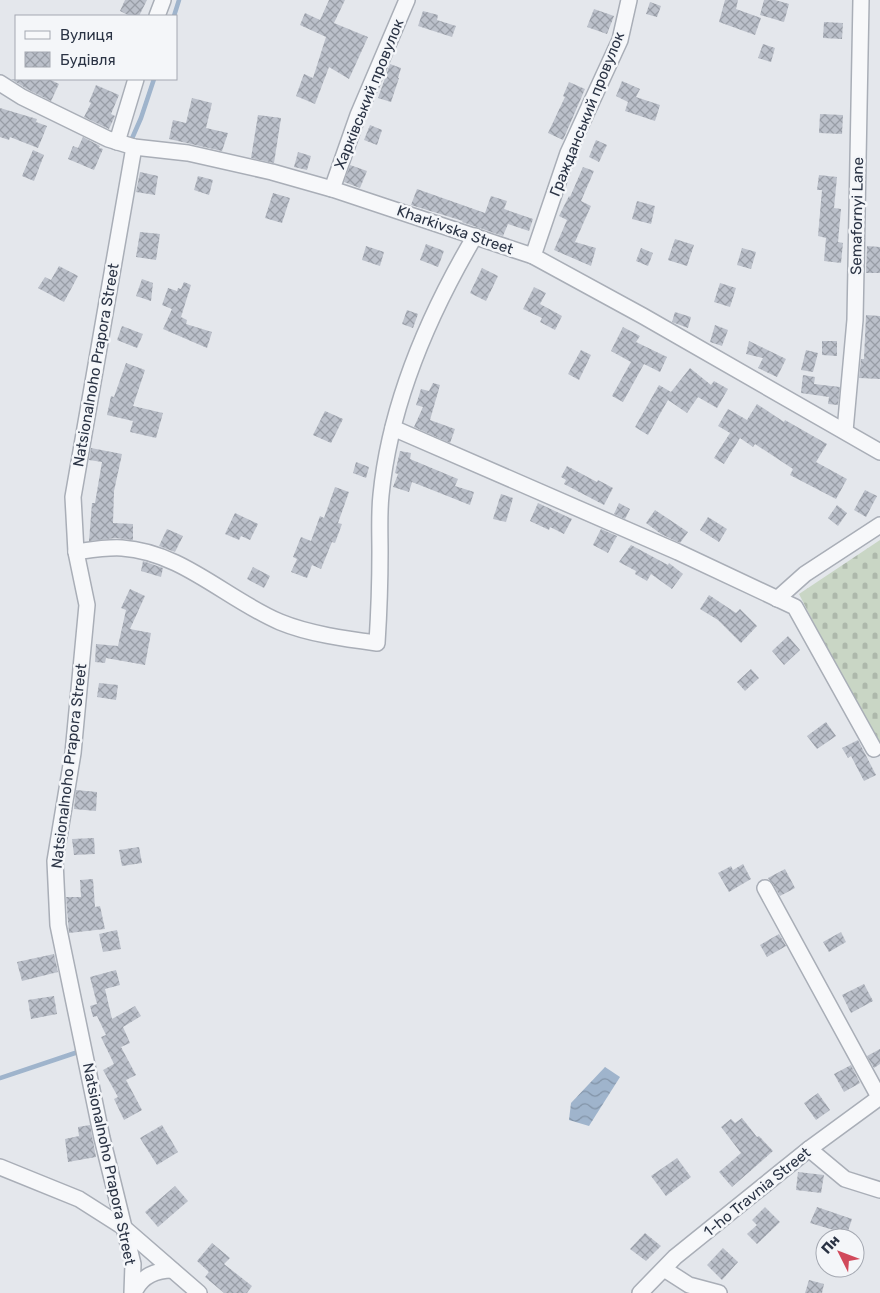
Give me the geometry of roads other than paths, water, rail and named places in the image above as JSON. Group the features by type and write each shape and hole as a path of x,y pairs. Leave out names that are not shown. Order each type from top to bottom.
{"street":[{"path":"157,15 163,0"},
{"name":"Харківський провулок","path":"332,189 358,115 407,0"},
{"name":"Гражданський провулок","path":"533,256 568,153 620,40 629,0"},
{"name":"Semafornyi Lane","path":"845,431 855,320 861,0"},
{"path":"117,142 136,80"},
{"name":"Kharkivska Street","path":"0,83 22,97 117,142 134,147 188,153 272,172 332,189 533,256 644,316 880,452"},
{"name":"Natsionalnoho Prapora Street","path":"133,1293 132,1264 102,1138 58,925 55,860 73,753 87,605 76,552 74,498 134,147"},
{"path":"76,552 121,548 161,556 197,574 232,597 280,622 336,638 377,643 380,595 380,495 392,428 404,388 431,319 475,236"},
{"path":"392,428 678,552 795,607 874,749"},
{"path":"778,599 805,574 880,526"},
{"path":"765,888 880,1097"},
{"name":"1-ho Travnia Street","path":"640,1293 675,1257 809,1150 880,1097"},
{"path":"809,1150 845,1179 880,1190"},
{"path":"0,1168 79,1199 123,1227 199,1293"},
{"path":"664,1269 689,1285 719,1293"},
{"path":"133,1293 147,1276 155,1272 172,1270"}],"water":[{"path":"605,1067 620,1077 589,1126 569,1120 571,1103"}],"waterway":[{"path":"174,15 179,0"},
{"path":"130,143 141,118 154,80"},
{"path":"0,1078 78,1052 77,1050"}]}
